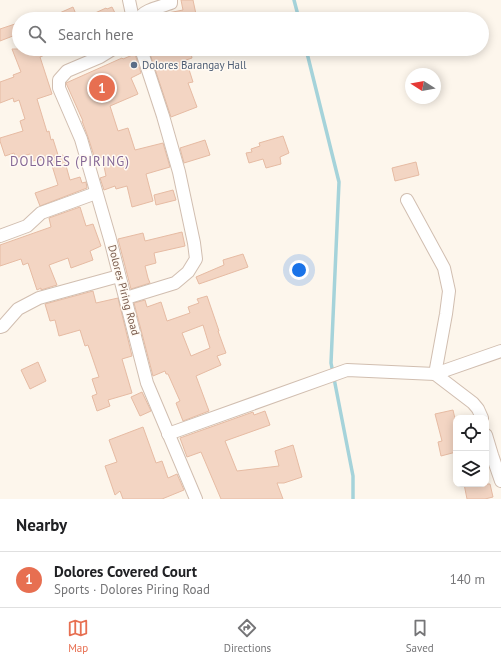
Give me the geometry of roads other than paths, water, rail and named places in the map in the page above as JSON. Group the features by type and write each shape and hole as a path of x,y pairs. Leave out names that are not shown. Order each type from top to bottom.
{"street":[{"path":"129,0 132,12"},
{"path":"146,12 171,3 171,0"},
{"name":"Dolores Piring Road","path":"102,56 67,71 59,80 59,88 80,140 110,238 147,383 196,499"},
{"path":"126,298 175,283 188,272 196,259 179,172 143,56"},
{"path":"0,236 27,226 41,213 96,192"},
{"path":"407,200 444,268 448,291 446,314 435,374"},
{"path":"0,327 3,326 18,309 39,298 119,276"},
{"path":"168,434 347,370 435,374 501,351"},
{"path":"435,374 473,403 481,415"},
{"path":"489,445 501,480"}],"waterway":[{"path":"294,0 297,12"},
{"path":"308,56 339,182 331,363 353,476 353,499"}],"place":[{"name":"Dolores Barangay Hall","path":"134,65"},
{"name":"Dolores Covered Court","path":"102,88"}],"district":[{"name":"DOLORES (PIRING)","path":"70,161"}]}
